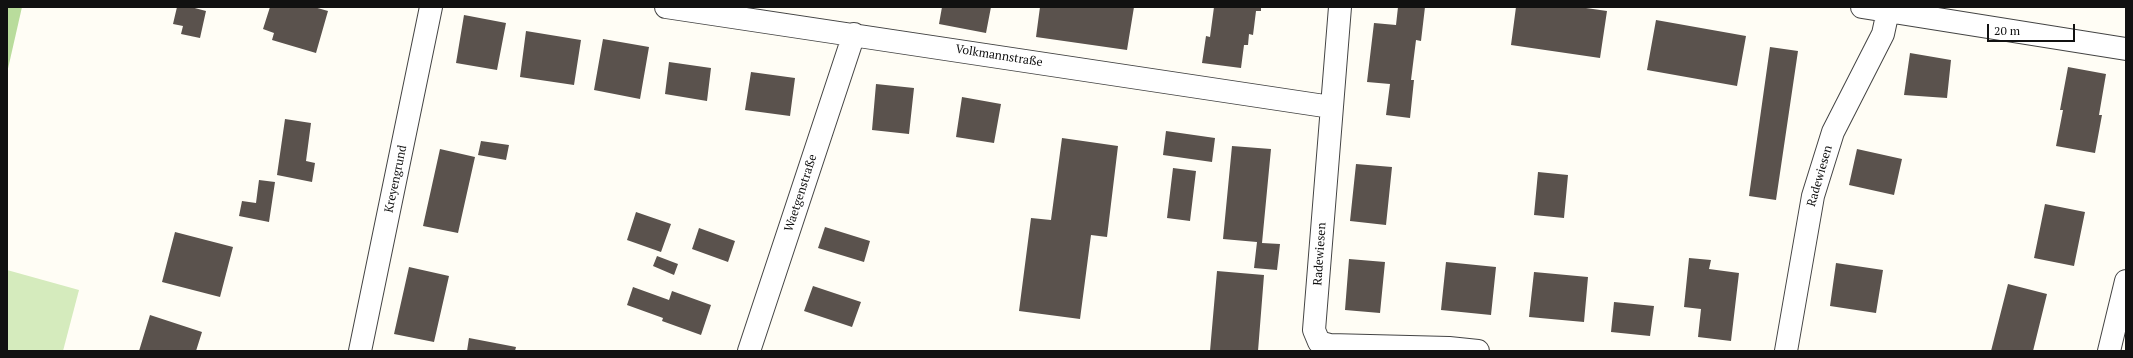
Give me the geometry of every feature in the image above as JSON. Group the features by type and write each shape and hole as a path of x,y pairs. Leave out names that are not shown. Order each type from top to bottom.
{"street":[{"name":"Kreyengrund","path":"360,351 431,7"},
{"name":"Volkmannstraße","path":"666,7 854,34 1331,107"},
{"name":"Radewiesen","path":"1340,7 1314,330 1319,342 1330,345 1449,348 1478,351"},
{"path":"1862,7 2126,49"},
{"name":"Radewiesen","path":"1786,351 1813,196 1833,132 1883,34 1888,11"},
{"name":"Waetgenstraße","path":"749,351 854,34"},
{"path":"2109,351 2126,281"}],"green space":[{"path":"7,7 22,7 7,73"},
{"path":"7,270 79,290 63,351 7,351"}],"building":[{"path":"177,7 191,7 206,11 200,38 181,34 183,26 173,24"},
{"path":"270,7 314,7 328,11 316,53 272,40 274,33 263,29"},
{"path":"942,7 991,7 986,33 939,24"},
{"path":"1040,7 1134,7 1127,50 1036,37"},
{"path":"1214,7 1261,7 1261,11 1256,11 1253,35 1249,34 1248,45 1244,45 1241,68 1202,63 1206,36 1210,37"},
{"path":"1398,7 1425,7 1421,41 1416,40 1411,80 1414,80 1410,118 1386,115 1390,84 1367,82 1374,23 1396,25"},
{"path":"1516,7 1579,7 1607,11 1600,58 1511,45"},
{"path":"464,15 506,23 497,70 456,63"},
{"path":"1656,20 1746,36 1737,86 1647,70"},
{"path":"526,31 581,40 574,85 520,77"},
{"path":"603,39 649,47 640,99 594,90"},
{"path":"1770,47 1798,51 1776,200 1749,196"},
{"path":"1910,53 1951,60 1947,98 1904,95"},
{"path":"669,62 711,68 707,101 665,94"},
{"path":"2068,67 2106,74 2099,115 2102,115 2095,153 2056,146 2063,110 2060,110"},
{"path":"751,72 795,78 790,116 745,110"},
{"path":"876,84 914,88 909,134 872,130"},
{"path":"962,97 1001,104 994,143 956,137"},
{"path":"285,119 311,123 306,161 315,163 312,182 277,175"},
{"path":"1166,131 1215,138 1212,162 1163,155"},
{"path":"1062,138 1118,146 1107,237 1091,235 1080,319 1019,311 1031,218 1051,220"},
{"path":"481,141 509,145 506,160 478,155"},
{"path":"1232,146 1271,149 1262,243 1280,244 1277,270 1254,268 1257,242 1223,239"},
{"path":"440,149 475,157 458,233 423,226"},
{"path":"1857,149 1902,159 1894,195 1849,185"},
{"path":"1356,164 1392,167 1386,225 1350,221"},
{"path":"1173,168 1196,171 1190,221 1167,218"},
{"path":"1538,172 1568,175 1564,218 1534,215"},
{"path":"259,180 275,182 269,222 239,216 242,201 256,203"},
{"path":"2045,204 2085,212 2074,266 2034,258"},
{"path":"636,212 671,224 661,252 627,240"},
{"path":"825,227 870,241 864,262 818,248"},
{"path":"699,228 735,241 728,262 692,249"},
{"path":"175,232 233,247 220,297 162,282"},
{"path":"657,256 678,264 674,275 653,266"},
{"path":"1689,258 1711,260 1709,269 1739,273 1731,341 1698,337 1701,309 1684,307"},
{"path":"1349,259 1385,262 1380,313 1345,310"},
{"path":"1446,262 1496,267 1491,315 1441,310"},
{"path":"1836,263 1883,270 1876,313 1830,306"},
{"path":"409,267 449,276 434,342 394,334"},
{"path":"1217,271 1264,275 1258,351 1210,351"},
{"path":"1534,272 1588,277 1584,322 1529,317"},
{"path":"2008,284 2047,294 2033,351 1991,351"},
{"path":"813,286 861,302 852,327 804,311"},
{"path":"633,287 669,300 672,291 711,305 701,335 662,321 663,318 627,305"},
{"path":"1614,302 1654,306 1650,336 1611,332"},
{"path":"150,315 202,332 196,351 139,351"},
{"path":"469,338 516,347 515,351 467,351"}]}
